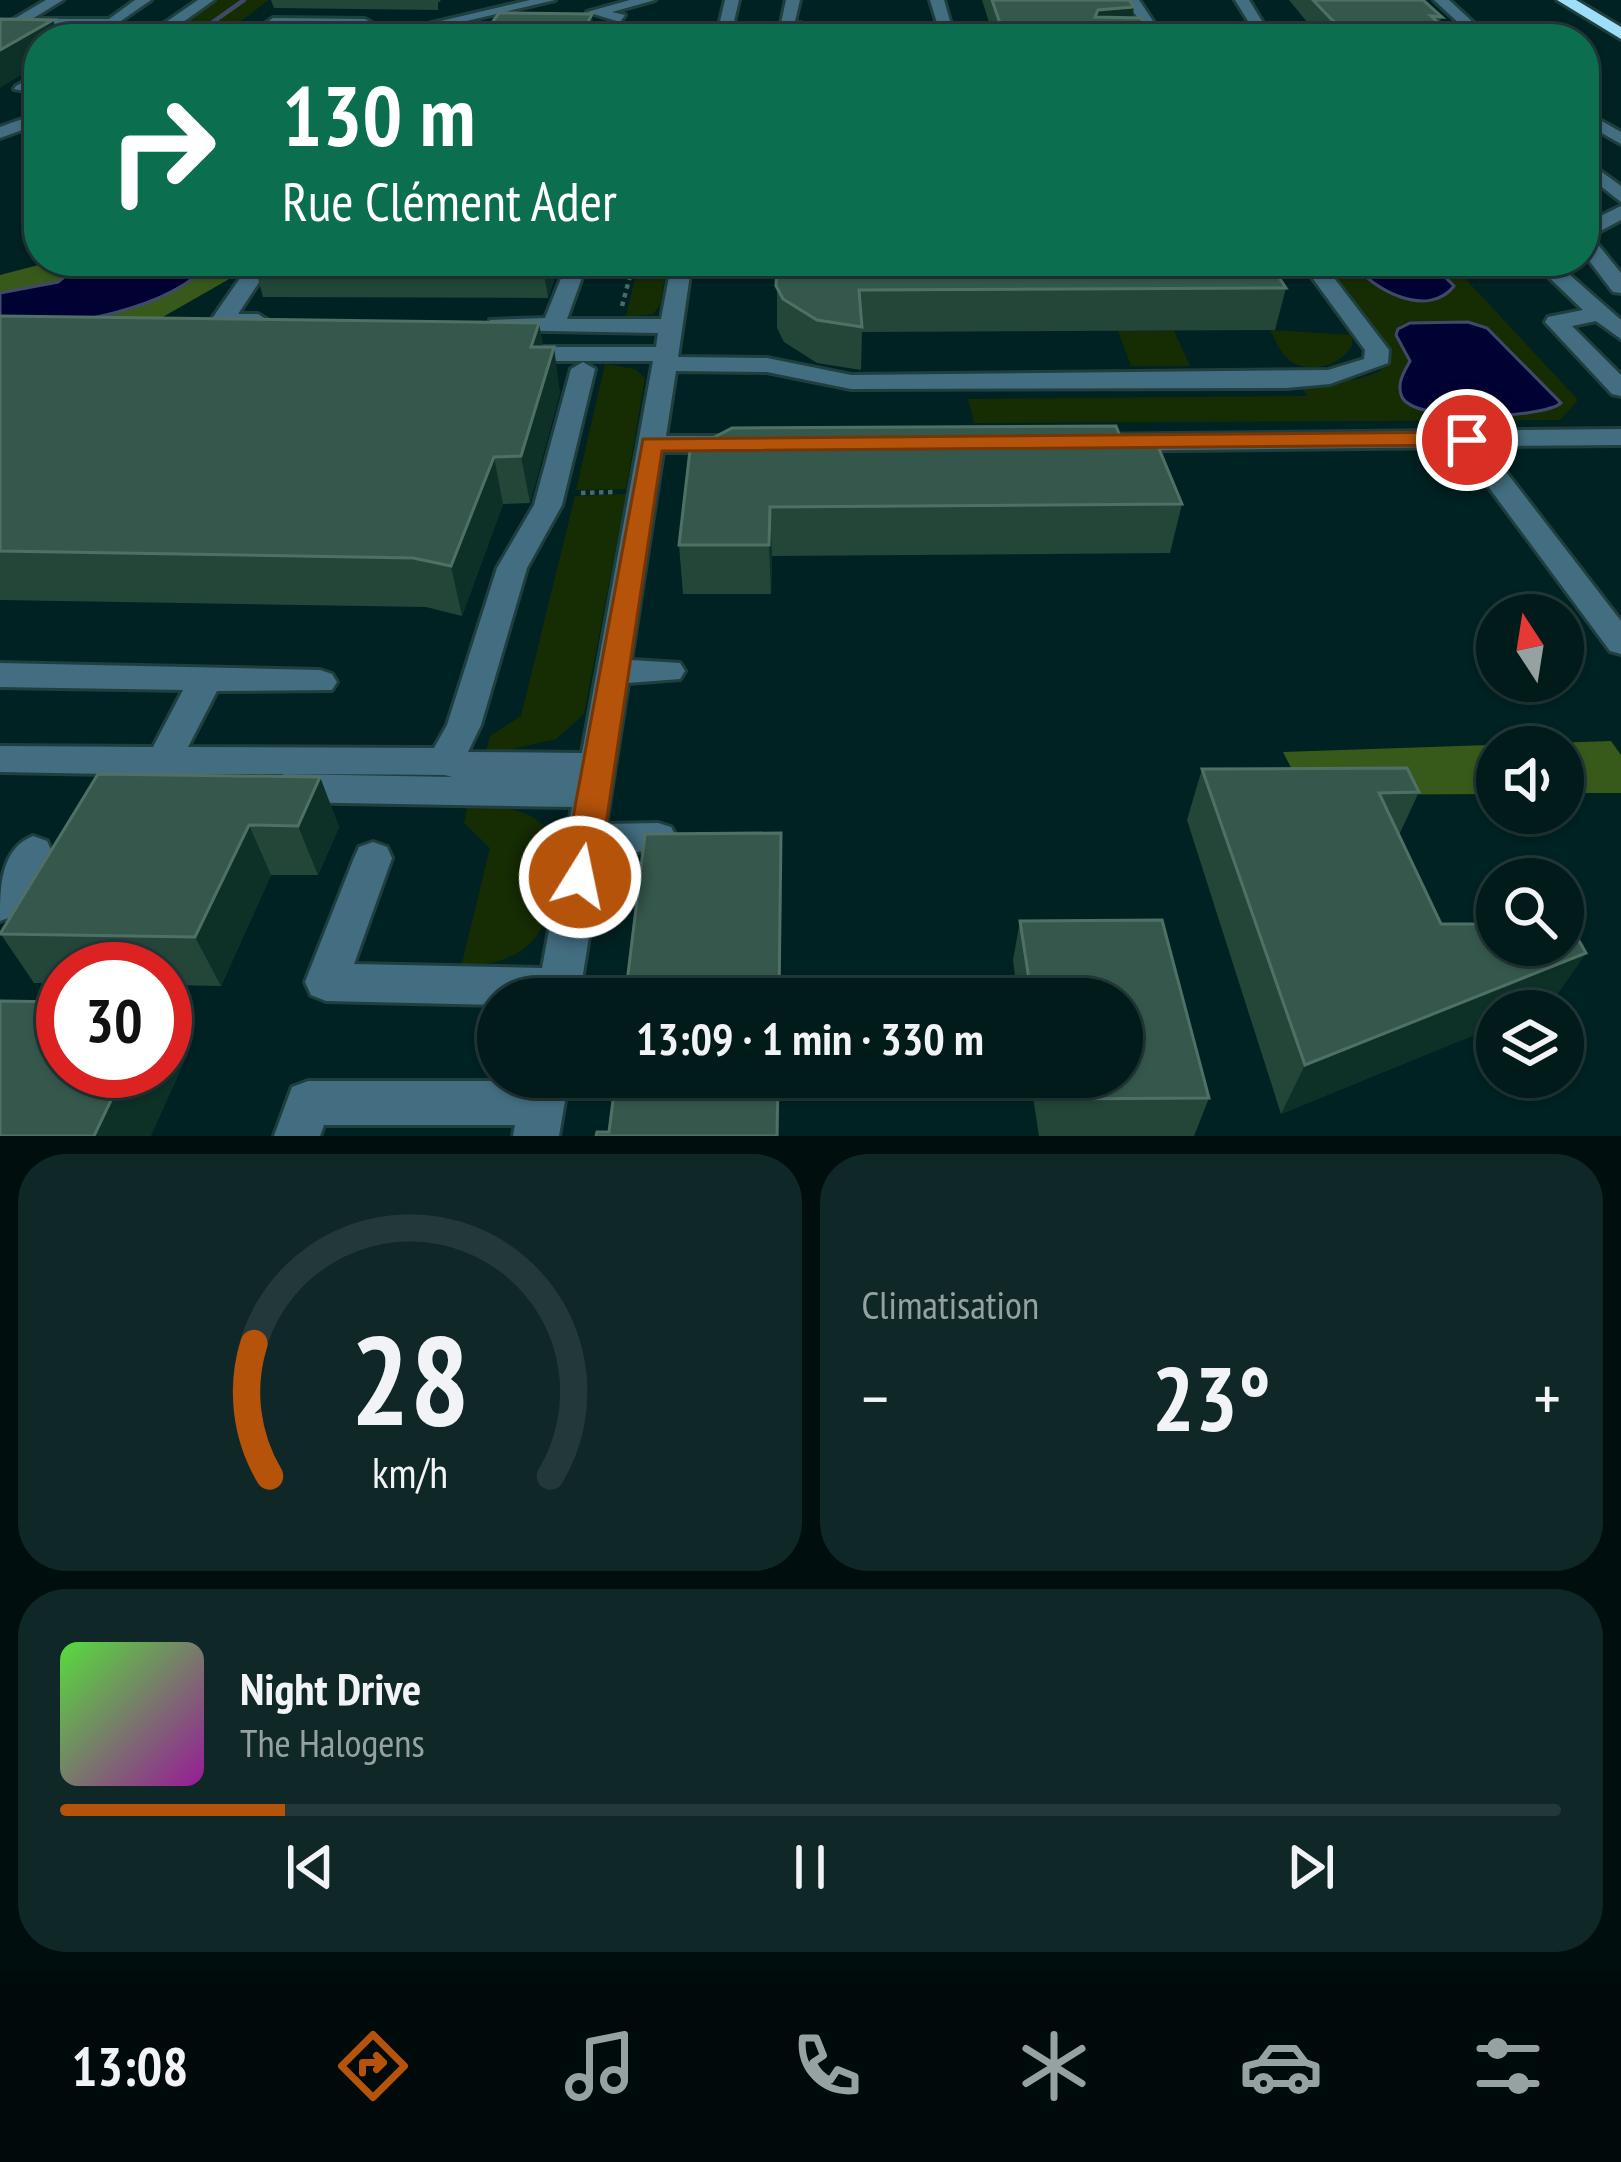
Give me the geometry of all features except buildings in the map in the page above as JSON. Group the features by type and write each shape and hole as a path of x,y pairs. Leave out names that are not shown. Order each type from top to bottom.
{"highway":[{"path":"1565,0 1621,34"},
{"path":"1593,0 1621,16"}],"street":[{"path":"56,0 14,23 112,22 145,0"},
{"path":"172,24 208,0"},
{"path":"439,24 548,0"},
{"path":"648,0 593,12 610,18 724,23"},
{"path":"1441,0 1467,24"},
{"path":"542,24 578,14"},
{"path":"269,24 364,22"},
{"path":"839,24 883,24"},
{"path":"1599,258 1621,287"},
{"path":"252,276 221,320 292,321"},
{"path":"553,326 572,276"},
{"path":"562,978 680,276"},
{"path":"502,353 668,348 850,382 1286,381 1330,376 1376,362 1377,350 1321,276"},
{"path":"1558,276 1621,332"},
{"path":"1598,314 1556,322 1621,389"},
{"path":"482,325 613,326 668,348"},
{"path":"446,762 464,724 512,568 548,505 583,369"},
{"path":"1046,443 1621,437"},
{"path":"1467,440 1621,643"},
{"path":"651,444 761,444"},
{"path":"616,672 668,671"},
{"path":"0,675 320,682"},
{"path":"163,762 206,679"},
{"path":"0,758 446,762 598,779"},
{"path":"163,762 237,787 598,779"},
{"path":"587,840 658,838"},
{"path":"0,904 33,852"},
{"path":"373,858 326,982 477,989"},
{"path":"297,1136 308,1103 541,1105"}],"path":[{"path":"613,326 629,276"},
{"path":"572,494 625,492"}],"green space":[{"path":"217,0 269,0 237,24 182,24"},
{"path":"24,269 24,276 66,276 58,282 0,293 0,275"},
{"path":"232,276 133,334 33,328 130,308 178,290 196,277"},
{"path":"636,276 665,276 660,305 653,314 626,317"},
{"path":"1331,276 1463,276 1578,400 1560,420 974,423 968,399 1307,396 1300,384 1359,379 1380,371 1388,351"},
{"path":"1270,330 1352,335 1352,345 1334,362 1300,366 1288,359"},
{"path":"1118,331 1174,331 1190,366 1131,366"},
{"path":"605,364 635,369 645,378 626,489 576,490"},
{"path":"626,494 584,714 556,739 485,755 490,736 521,716 575,496"},
{"path":"1611,741 1621,755 1621,793 1584,793 1584,742"},
{"path":"1476,746 1476,794 1305,795 1283,752"},
{"path":"468,804 510,809 540,822 552,839 555,862 547,915 530,943 502,960 461,967 490,848 464,823"}],"shaded area":[{"path":"65,276 195,276 169,293 113,313 52,324 0,326 0,293 58,282"},
{"path":"1365,276 1444,276 1454,286 1443,296 1415,300"},
{"path":"1468,322 1487,328 1561,403 1530,412 1479,416 1411,405 1400,392 1410,361 1396,335 1398,329 1410,323"}],"waterway":[{"path":"210,24 244,0"}],"route":[{"path":"580,877 651,444 1467,440"}]}
